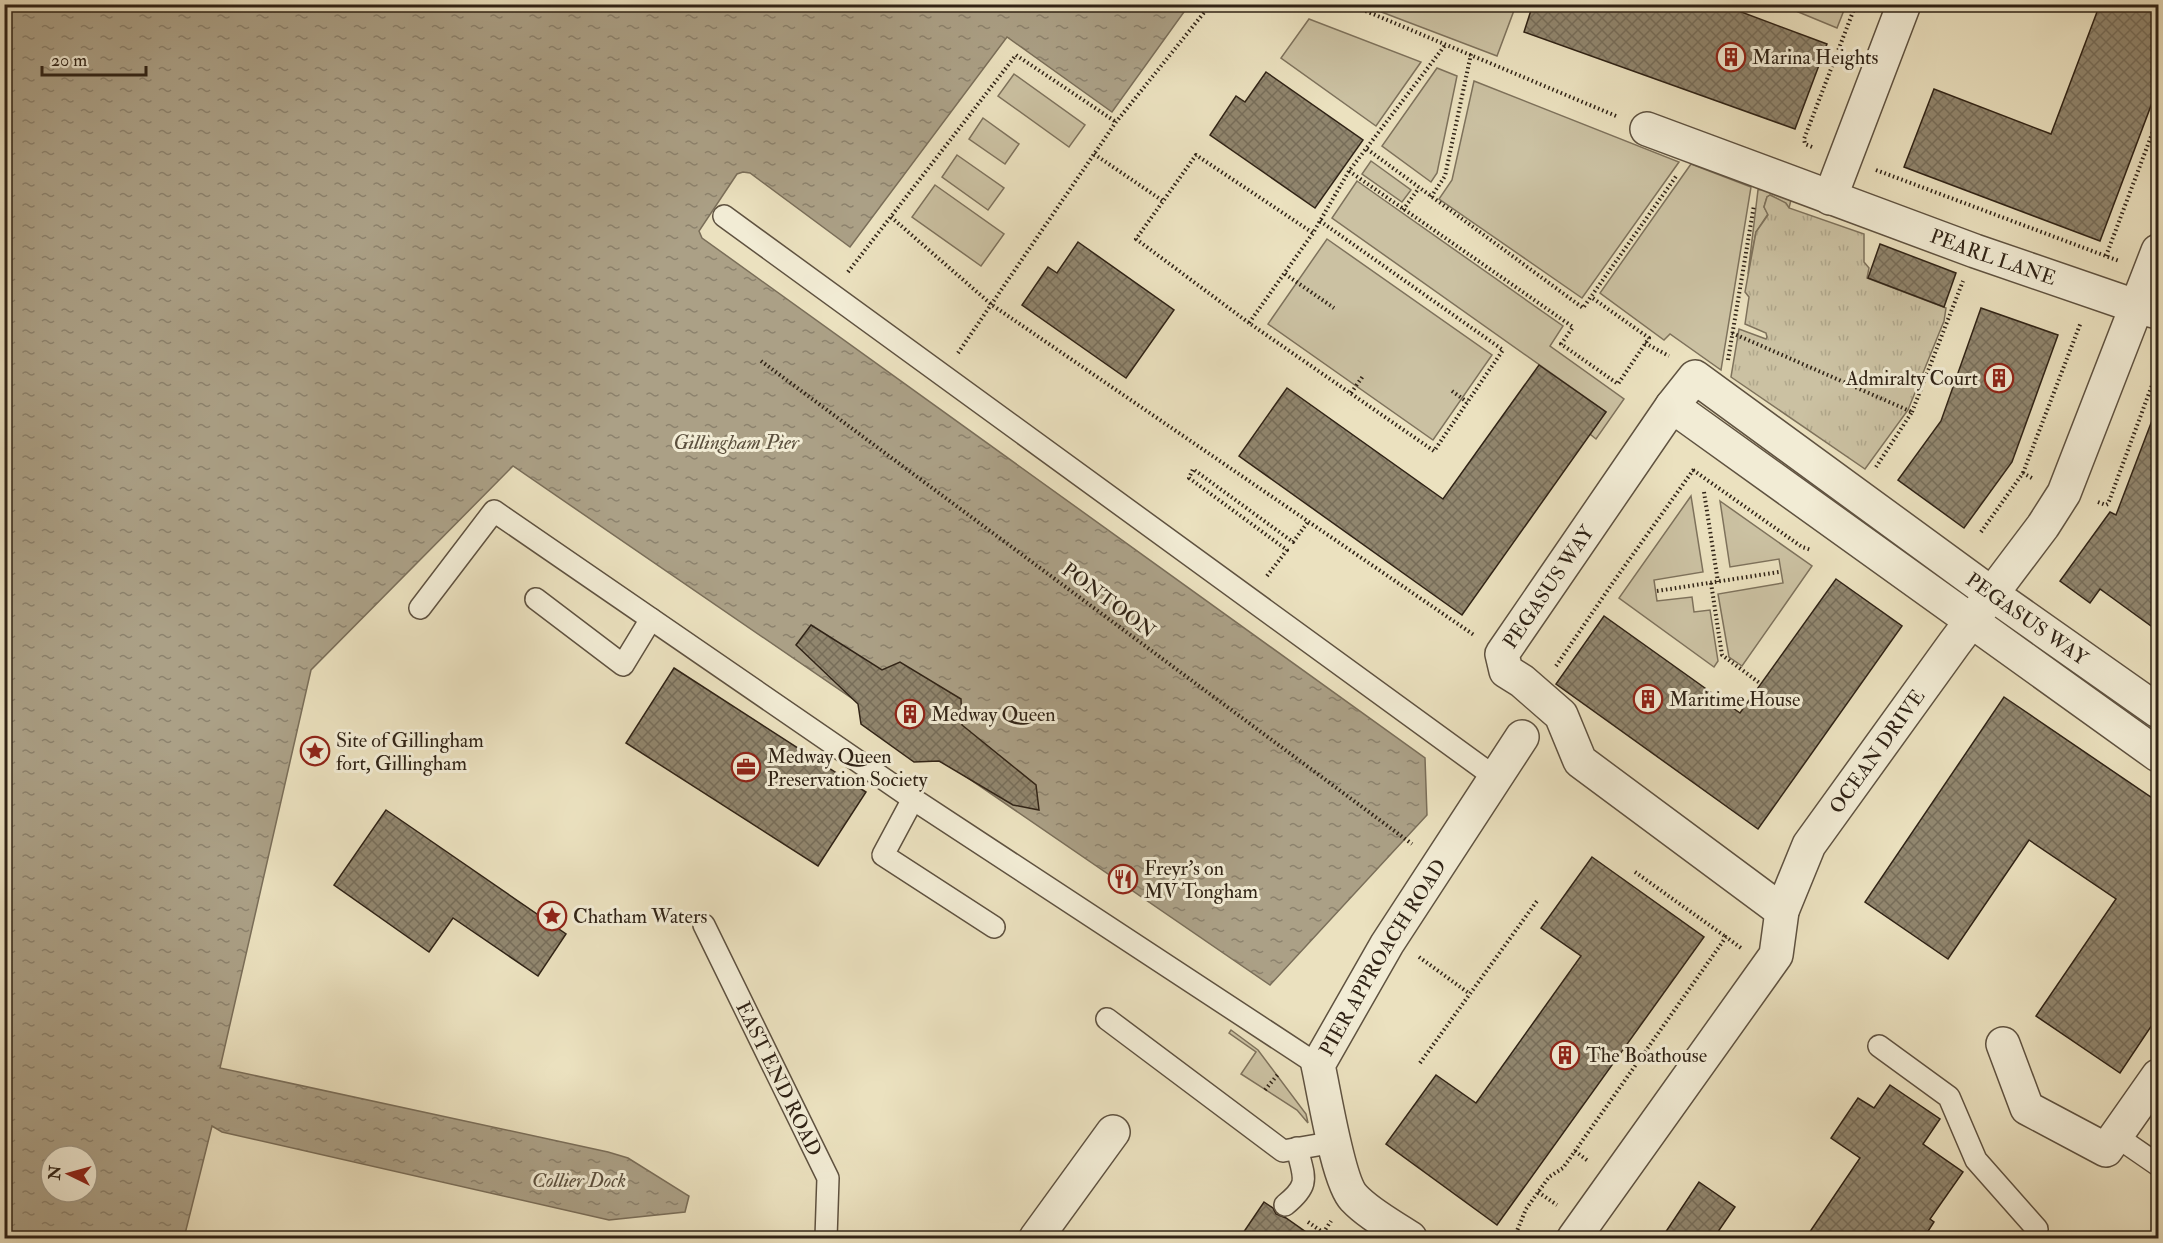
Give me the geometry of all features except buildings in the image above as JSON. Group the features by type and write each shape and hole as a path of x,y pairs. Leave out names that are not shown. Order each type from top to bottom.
{"street":[{"path":"1830,198 1904,4"},
{"name":"PEARL LANE","path":"1647,129 1760,173 1975,251 2148,310"},
{"name":"OCEAN DRIVE","path":"1574,1239 1776,955 1782,911 1809,845 2052,514 2064,493 2148,310 2154,262"},
{"name":"PEGASUS WAY","path":"1782,911 1580,761 1561,716 1537,694 1506,671 1502,654 1672,406 1695,377 1992,594 2158,711"},
{"name":"PEGASUS WAY","path":"1672,406 2158,755"},
{"name":"PIER APPROACH ROAD","path":"1410,1239 1350,1193 1341,1172 1318,1065 1392,937 1522,737"},
{"path":"2003,1044 2027,1108 2106,1150 2158,1076"},
{"path":"1036,1239 1113,1132"}],"lane":[{"path":"724,216 1496,778"},
{"path":"420,608 494,511 913,798 1318,1065"},
{"path":"536,599 623,665 651,619"},
{"path":"913,798 883,855 994,927"},
{"name":"EAST END ROAD","path":"704,925 828,1178 826,1239"},
{"path":"1107,1019 1283,1151 1335,1142"},
{"path":"1879,1046 1949,1097 1976,1160 2040,1235"},
{"path":"2116,1136 2158,1165"},
{"path":"1285,1205 1303,1188 1304,1179 1298,1148"}],"path":[{"path":"942,375 1116,122 1211,4"},
{"path":"1349,4 1647,129"},
{"path":"1856,4 1804,142 2054,235 2154,262"},
{"path":"1249,322 1313,233 1349,171 1446,44"},
{"path":"1431,197 1445,176 1471,54"},
{"path":"831,294 1016,55 1116,122"},
{"path":"1367,149 1583,308 1695,148"},
{"path":"1094,154 1163,201"},
{"path":"1313,233 1196,155 1136,240 1434,451 1503,351 1320,221"},
{"path":"1349,171 1573,327 1561,344 1618,384 1649,338 1591,297"},
{"path":"1727,364 1760,173"},
{"path":"1403,210 1419,188"},
{"path":"891,217 992,305 1502,654"},
{"path":"1872,474 1912,412 1975,251"},
{"path":"1285,273 1334,308"},
{"path":"1732,333 1912,412"},
{"name":"PONTOON","path":"761,360 1439,864"},
{"path":"2096,501 2108,504 2158,369"},
{"path":"1351,393 1363,376"},
{"path":"1452,392 1467,402"},
{"path":"1537,694 1614,581 1717,438"},
{"path":"1249,598 1287,550 1189,478 1193,469 1293,542 1308,522"},
{"path":"1704,492 1718,582"},
{"path":"1657,591 1779,572"},
{"path":"1711,583 1722,655 1761,684"},
{"path":"1635,872 1768,967"},
{"path":"1420,1063 1537,901"},
{"path":"1392,937 1470,994"},
{"path":"1514,1239 1525,1211 1538,1192 1549,1177 1563,1168 1656,1033 1726,937"},
{"path":"1264,1090 1277,1075"},
{"path":"1538,1192 1556,1204"}],"green space":[{"path":"1516,4 1497,56 1363,5"},
{"path":"1779,4 1846,4 1846,5 1837,28"},
{"path":"1309,19 1421,62 1376,126 1281,58"},
{"path":"1437,68 1457,76 1437,173 1431,182 1382,146"},
{"path":"1014,74 1085,125 1069,147 998,96"},
{"path":"1474,81 1679,162 1582,298 1439,199 1452,180"},
{"path":"983,118 1019,144 1005,164 969,139"},
{"path":"957,155 1004,188 988,210 942,177"},
{"path":"1371,161 1411,190 1402,202 1362,174"},
{"path":"1691,164 1751,187 1721,370 1670,334 1664,340 1600,293"},
{"path":"1357,181 1563,326 1550,346 1624,399 1596,439 1590,434 1606,412 1332,218"},
{"path":"935,185 1004,234 981,266 912,217"},
{"path":"1763,189 1791,200 1789,208 1785,203 1770,195 1767,197 1764,207 1768,214 1756,232 1748,274 1758,190"},
{"path":"1770,195 1786,203 1789,208 1864,234 1864,262 1869,268 1867,278 1946,308 1944,321 1908,410 1865,469 1731,377 1739,329 1766,339 1767,337 1766,333 1745,324 1749,297 1745,292 1756,232 1768,215 1764,207"},
{"path":"1327,239 1492,355 1433,440 1268,324"},
{"path":"1691,496 1703,572 1654,580 1657,601 1692,597 1694,612 1710,610 1718,661 1714,667 1619,598"},
{"path":"1720,501 1812,566 1742,666 1729,657 1718,594 1783,583 1779,559 1730,567"},
{"path":"1231,1030 1258,1050 1306,1114 1308,1123 1297,1110 1241,1074 1256,1052 1229,1033"}],"water":[{"path":"5,5 1189,5 1112,112 1007,37 850,247 750,173 743,172 737,174 699,231 702,238 1425,758 1427,815 1270,985 513,466 311,670 220,1068 628,1158 689,1196 685,1212 609,1220 222,1132 212,1126 184,1238 5,1238"}],"place":[{"name":"Marina Heights","path":"1731,57"},
{"name":"Admiralty Court","path":"1999,378"},
{"name":"Maritime House","path":"1648,699"},
{"name":"Medway Queen","path":"910,714"},
{"name":"Site of Gillingham fort, Gillingham","path":"315,751"},
{"name":"Medway Queen Preservation Society","path":"746,767"},
{"name":"Freyr's on MV Tongham","path":"1123,879"},
{"name":"Chatham Waters","path":"552,916"},
{"name":"The Boathouse","path":"1565,1055"}],"water label":[{"name":"Gillingham Pier","path":"736,442"},
{"name":"Collier Dock","path":"579,1180"}]}
